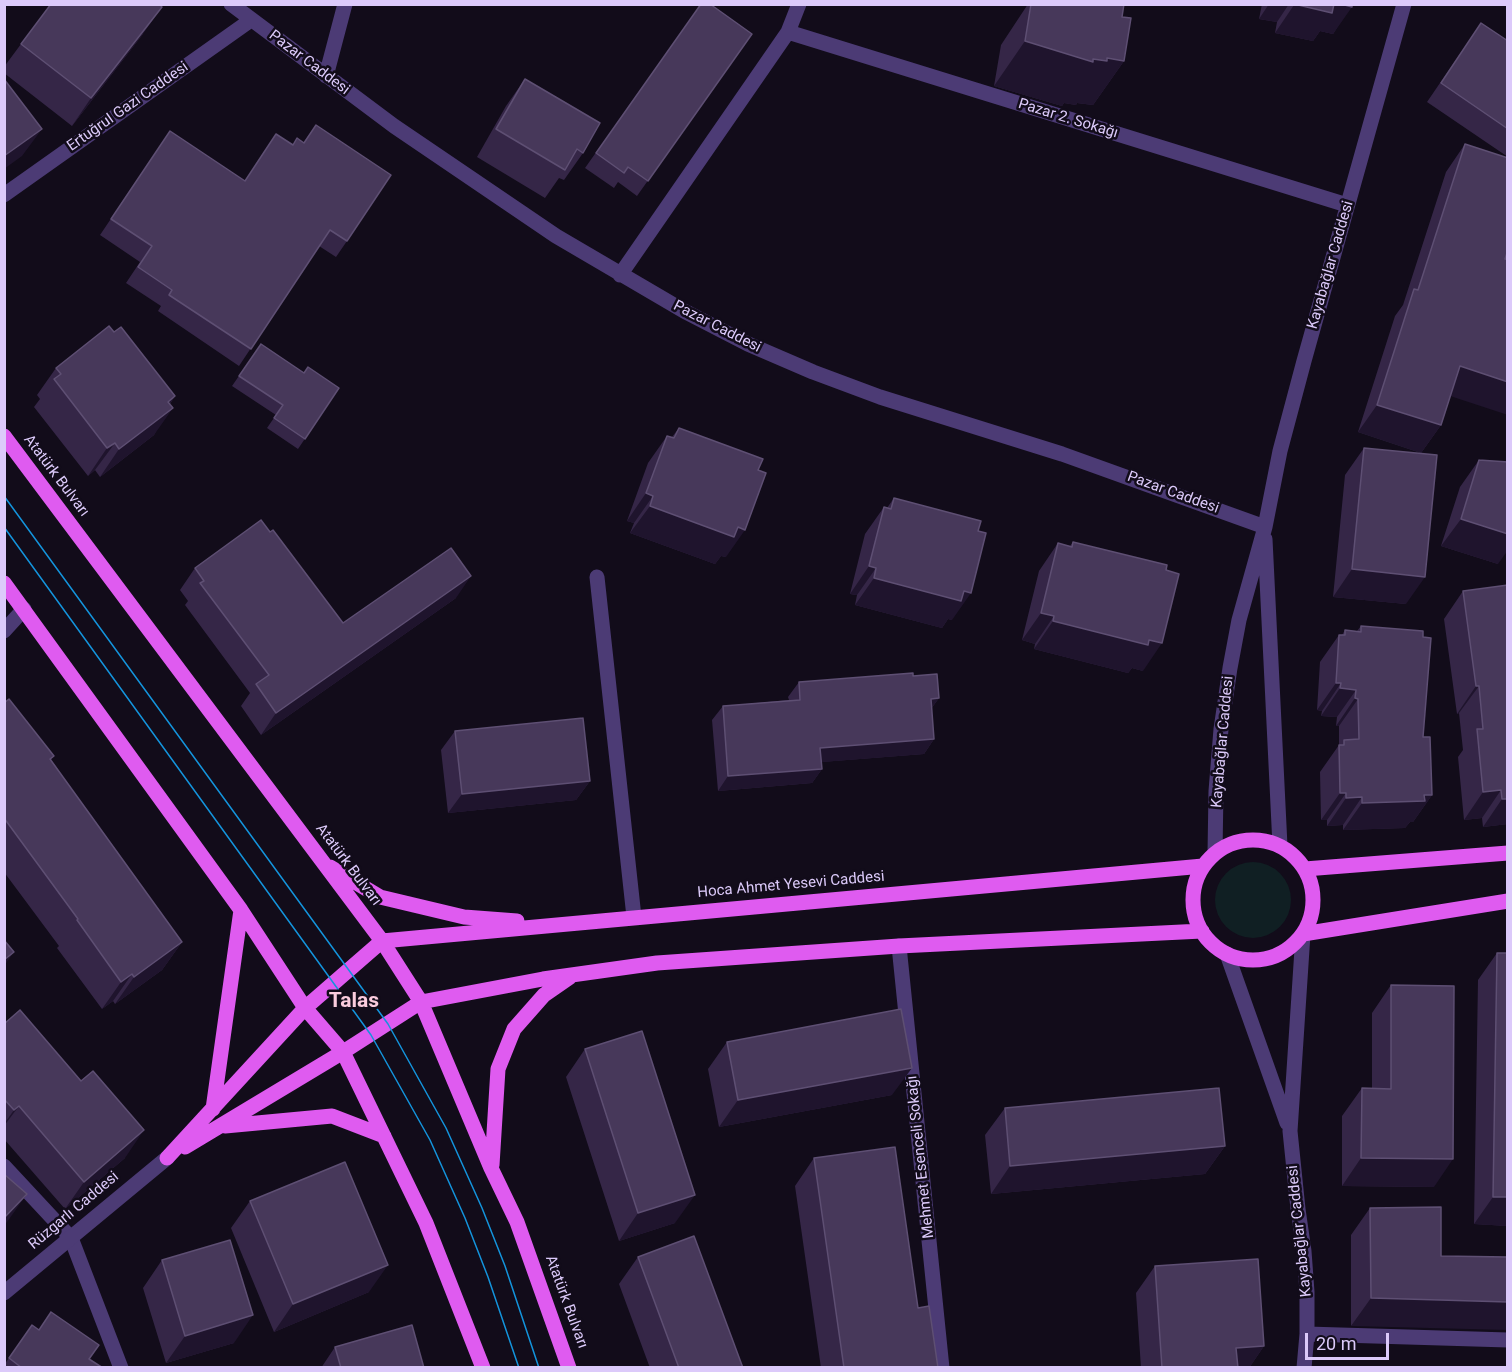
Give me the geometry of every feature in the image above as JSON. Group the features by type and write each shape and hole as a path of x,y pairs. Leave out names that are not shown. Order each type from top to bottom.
{"main road":[{"name":"Atatürk Bulvarı","path":"4,436 382,941 421,1002 491,1168 517,1222 569,1368"},
{"path":"4,582 241,910 305,1008 344,1052 426,1223 483,1368"},
{"path":"1246,840 1263,840 1280,846 1294,856 1305,869 1312,885 1314,902 1311,919 1303,934 1292,947 1277,956 1260,960 1243,959 1227,954 1213,944 1202,931 1195,915 1193,898 1196,881 1203,866 1215,853 1230,844 1246,840"},
{"path":"1305,869 1508,853"},
{"path":"323,862 380,897 411,906 464,917 559,924"},
{"name":"Hoca Ahmet Yesevi Caddesi","path":"382,941 634,916 1203,866"},
{"path":"1303,934 1508,902"},
{"path":"213,1109 241,910"},
{"path":"421,1002 657,963 900,946 1202,931"},
{"name":"Rüzgarlı Caddesi","path":"167,1158 305,1008 382,941"},
{"path":"491,1168 498,1069 514,1029 544,995 574,975"},
{"name":"Rüzgarlı Caddesi","path":"167,1158 344,1052 421,1002"},
{"path":"219,1126 332,1116 384,1137"}],"street":[{"name":"Pazar Caddesi","path":"231,4 326,76 495,196 620,275 748,344 880,397 1062,454 1264,527"},
{"path":"326,76 345,4"},
{"path":"620,275 788,32 800,4"},
{"name":"Kayabağlar Caddesi","path":"1215,853 1219,760 1230,668 1239,620 1264,527 1280,451 1404,4"},
{"name":"Ertuğrul Gazi Caddesi","path":"4,195 251,20"},
{"name":"Pazar 2. Sokağı","path":"788,32 1347,205"},
{"name":"Kayabağlar Caddesi","path":"1264,527 1280,846"},
{"path":"597,577 634,916"},
{"path":"4,631 24,609"},
{"name":"Kayabağlar Caddesi","path":"1303,934 1290,1131 1307,1292 1304,1368"},
{"name":"Mehmet Esenceli Sokağı","path":"900,946 942,1368"},
{"name":"Kayabağlar Caddesi","path":"1227,954 1290,1131"},
{"name":"Rüzgarlı Caddesi","path":"4,1293 167,1158"},
{"path":"4,1166 71,1238 121,1368"},
{"path":"1307,1334 1508,1340"}],"shaded area":[{"path":"1253,862 1267,865 1280,873 1288,886 1291,900 1288,914 1280,927 1267,935 1253,938 1239,935 1226,927 1218,914 1215,900 1218,886 1226,873 1239,865"}],"building":[{"path":"51,4 159,4 162,7 91,98 21,44"},
{"path":"701,4 710,4 752,34 648,181 628,167 624,173 596,153"},
{"path":"1031,4 1124,4 1122,17 1131,18 1124,61 1107,58 1107,61 1093,59 1093,62 1025,41"},
{"path":"1294,4 1334,4 1332,13"},
{"path":"1481,23 1508,41 1508,129 1441,83"},
{"path":"4,79 42,129 4,156"},
{"path":"525,79 600,123 583,153 577,149 565,170 496,129"},
{"path":"316,125 391,175 347,241 330,230 251,349 169,295 172,290 138,267 152,246 111,219 170,131 245,181 276,134 293,145 297,138 304,143"},
{"path":"1465,144 1508,158 1508,250 1505,259 1508,260 1508,382 1460,366 1441,425 1377,405 1414,289 1418,290"},
{"path":"109,326 114,332 121,327 175,396 168,402 173,408 119,449 115,443 107,448 54,379 61,374 56,368"},
{"path":"261,344 304,373 308,367 339,388 305,439 274,418 283,405 239,376"},
{"path":"679,428 763,459 758,470 766,473 745,530 738,527 734,537 650,506 653,496 646,493 667,436 674,438"},
{"path":"1364,448 1437,455 1425,577 1352,569"},
{"path":"1479,460 1508,462 1508,534 1461,519"},
{"path":"894,498 981,521 978,531 986,533 971,593 964,591 961,601 874,578 876,568 869,566 884,507 891,509"},
{"path":"261,520 270,532 273,530 343,623 451,548 471,576 276,713 256,684 269,675 200,583 204,581 195,568"},
{"path":"1073,542 1167,565 1166,570 1179,574 1162,643 1149,640 1148,645 1053,621 1054,616 1041,613 1058,543 1072,547"},
{"path":"1508,585 1508,799 1502,799 1501,790 1483,792 1477,729 1483,729 1479,686 1476,686 1463,591"},
{"path":"1361,626 1423,631 1423,637 1431,638 1423,737 1430,737 1432,795 1424,795 1425,801 1362,803 1362,797 1346,798 1346,793 1340,793 1339,745 1344,745 1344,740 1359,739 1356,690 1340,688 1341,683 1336,683 1339,635 1345,635 1345,630 1361,632"},
{"path":"913,673 913,676 937,674 939,698 931,699 934,739 820,748 822,769 728,776 723,706 800,700 799,682"},
{"path":"9,699 54,756 50,759 182,942 134,977 132,974 121,982 4,818 4,703"},
{"path":"583,718 590,781 462,794 455,731"},
{"path":"4,940 14,952 4,960"},
{"path":"1497,953 1508,953 1508,1197 1493,1197"},
{"path":"1391,985 1454,986 1453,1159 1361,1158 1362,1088 1391,1089"},
{"path":"901,1009 912,1068 738,1100 727,1042"},
{"path":"20,1010 81,1081 93,1071 144,1130 84,1182 19,1106 14,1110 4,1099 4,1024"},
{"path":"642,1031 695,1195 638,1213 585,1049"},
{"path":"1219,1088 1225,1146 1010,1166 1005,1108"},
{"path":"895,1147 918,1308 929,1306 938,1368 844,1368 814,1158"},
{"path":"345,1162 388,1265 293,1304 250,1201"},
{"path":"4,1174 27,1194 4,1218"},
{"path":"1441,1207 1441,1256 1508,1257 1508,1302 1371,1298 1370,1208"},
{"path":"694,1236 743,1368 679,1368 638,1257"},
{"path":"230,1240 253,1315 185,1336 162,1260"},
{"path":"1258,1259 1264,1346 1236,1348 1238,1368 1162,1368 1155,1266"},
{"path":"51,1312 99,1345 89,1359 103,1368 22,1368 9,1358 32,1325 39,1330"},
{"path":"412,1325 424,1368 341,1368 335,1347"}],"tram line":[{"path":"4,496 388,1024 446,1128 482,1208 505,1266 539,1368"},
{"path":"4,527 371,1035 430,1140 465,1218 519,1368"}],"district":[{"name":"Talas","path":"354,1002"}]}
